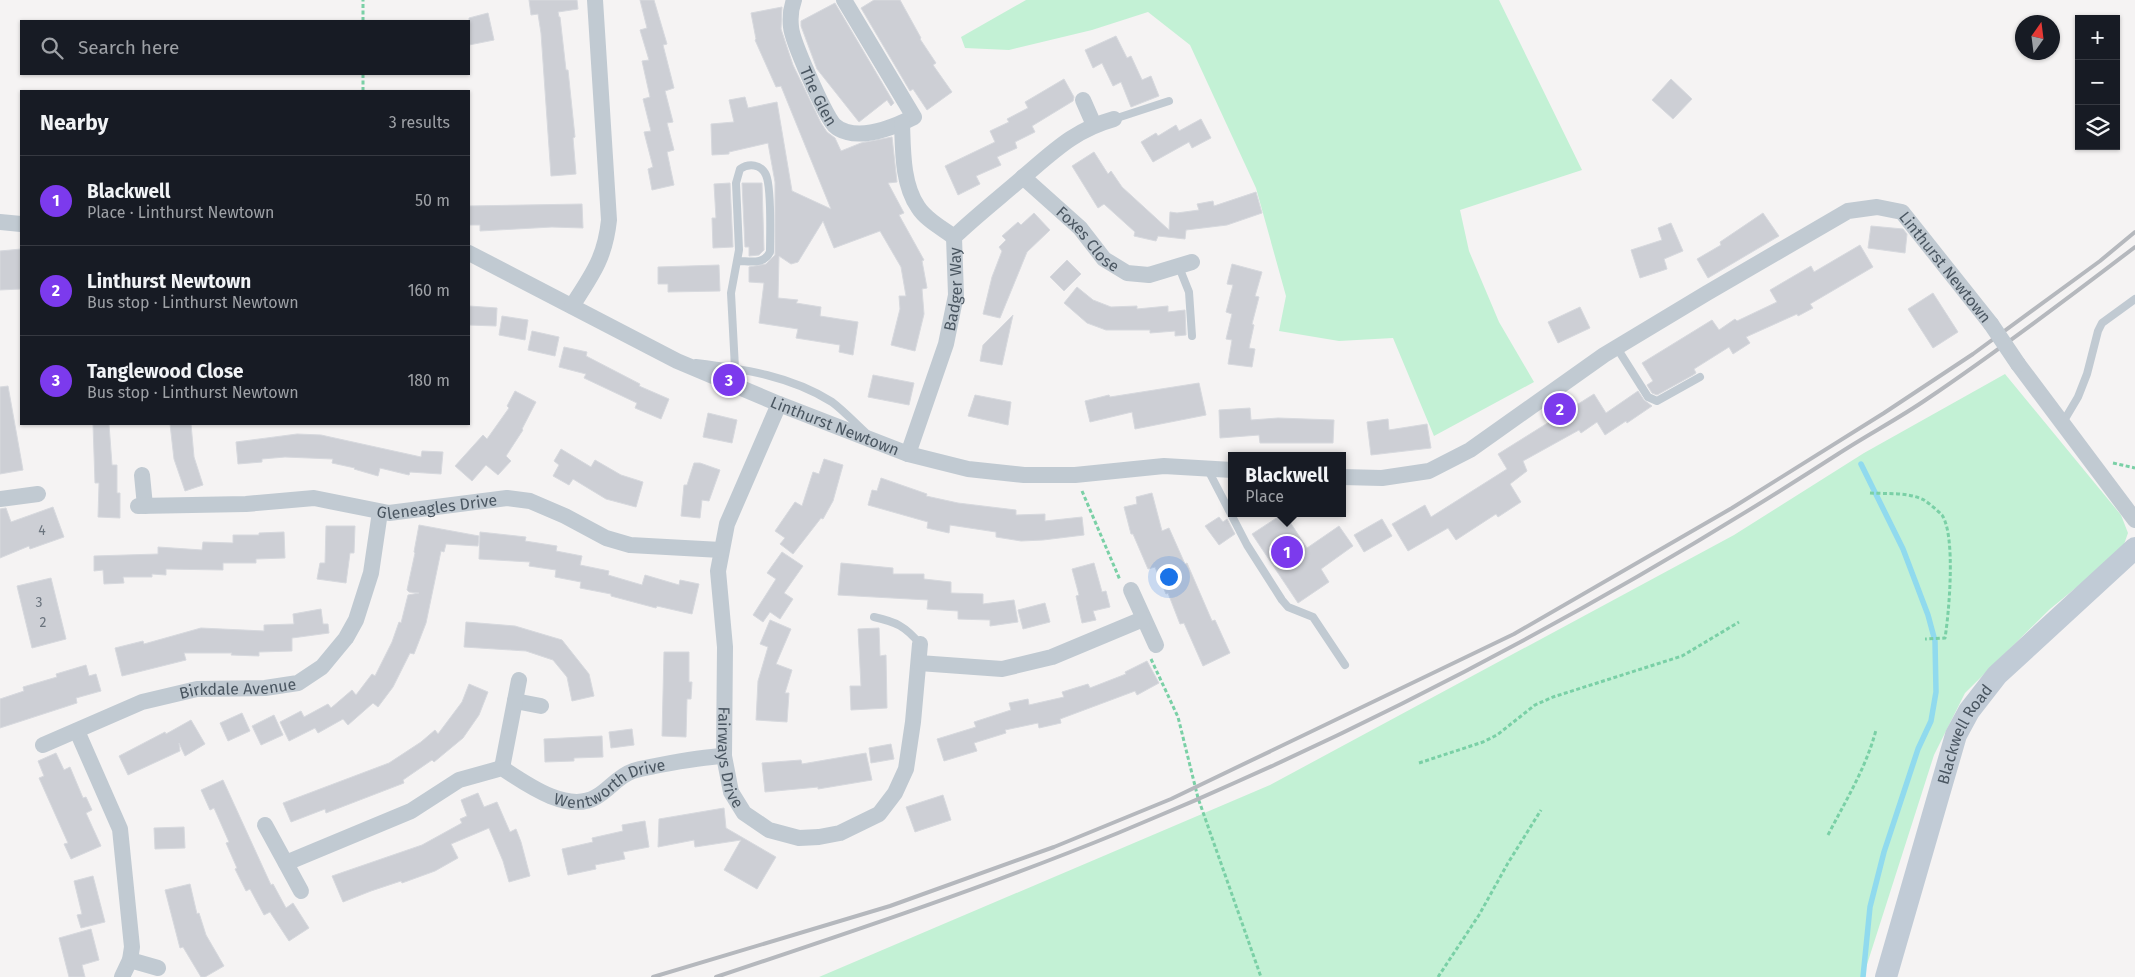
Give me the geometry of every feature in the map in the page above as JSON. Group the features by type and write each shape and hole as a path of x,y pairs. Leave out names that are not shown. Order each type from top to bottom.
{"street":[{"path":"572,306 599,265 607,240 609,220 595,0"},
{"name":"The Glen","path":"794,0 791,11 791,28 822,104 835,127 848,133 870,132 902,123"},
{"path":"844,0 914,117 902,123 904,158 909,188 918,208 954,237"},
{"path":"1083,100 1094,125"},
{"name":"Badger Way","path":"908,454 946,344 956,295 954,237 1075,135 1094,125 1114,120"},
{"name":"Foxes Close","path":"1023,177 1080,228 1104,260 1127,273 1149,275 1186,264"},
{"name":"Linthurst Newtown","path":"1346,477 1382,478 1429,471 1470,450 1617,348 1707,293 1848,211 1876,207 1902,212 1991,324 2062,424 2135,520"},
{"path":"0,222 20,224"},
{"name":"Linthurst Newtown","path":"470,254 677,361 908,454 968,469 1024,475 1075,475 1164,466 1228,470"},
{"name":"Fairways Drive","path":"780,404 728,524 718,570 725,646 724,756 731,792 744,813 769,830 799,838 820,837 840,833 879,814 895,793 906,768 913,722 920,644"},
{"name":"Gleneagles Drive","path":"142,475 142,506 246,504 314,498 389,513 506,498 530,501 565,516 606,538 630,545 721,550"},
{"path":"0,498 38,494"},
{"name":"Birkdale Avenue","path":"43,745 142,702 197,688 265,688 298,682 322,667 346,638 356,620 371,573 380,512"},
{"name":"Blackwell Road","path":"1886,977 1956,736 1969,712 1997,676 2135,548"},
{"path":"1131,590 1156,645"},
{"path":"919,663 1002,669 1052,657 1144,620"},
{"path":"286,863 411,811 459,780 502,768 519,680"},
{"path":"515,701 541,706"},
{"path":"77,731 120,829 132,947 130,960 122,977"},
{"name":"Wentworth Drive","path":"502,768 534,789 554,798 576,802 595,798 618,778 634,770 704,757 724,756"},
{"path":"265,825 301,891"},
{"path":"130,960 158,968"}],"lane":[{"path":"1114,120 1169,101"},
{"path":"735,368 731,293 738,261 738,174 744,166 757,166 762,169 768,181 770,252 767,258 762,261 738,261"},
{"path":"1186,264 1192,336"},
{"path":"2062,424 2078,397 2087,374 2098,331 2102,324 2135,299"},
{"path":"1617,348 1648,397 1657,401 1700,377"},
{"path":"677,361 735,368 783,379 833,403 874,440"},
{"path":"1207,468 1228,508"},
{"path":"1232,517 1247,545 1282,600 1288,607 1313,616 1344,665"},
{"path":"874,617 895,622 910,632 920,644"}],"path":[{"path":"363,0 363,20"},
{"path":"363,75 363,90"},
{"path":"1075,475 1124,590 1131,590"},
{"path":"1870,493 1902,494 1924,500 1942,516 1948,535 1949,612 1945,638 1925,640"},
{"path":"1419,763 1483,742 1497,735 1535,705 1553,697 1682,656 1739,622"},
{"path":"1156,645 1146,650 1178,717 1198,798 1261,977"},
{"path":"1828,835 1861,774 1870,753 1876,730"},
{"path":"1438,977 1479,915 1508,862 1541,810"}],"green space":[{"path":"1026,0 1499,0 1582,170 1460,210 1469,251 1499,322 1534,382 1434,436 1393,338 1339,341 1279,331 1286,296 1256,188 1190,45 1148,12 1092,30 1009,50 965,48 961,37"},
{"path":"2005,374 2121,515 2128,533 2122,550 2050,609 1965,693 1934,755 1863,977 819,977 1270,785 1734,535 1864,453"}],"building":[{"path":"529,0 577,0 578,9 558,12 566,70 568,70 575,137 573,138 576,174 551,176 541,33 538,14 531,15"},
{"path":"640,0 654,0 667,44 663,45 674,88 665,91 673,122 667,123 674,150 667,152 674,185 652,190 648,169 653,167 644,132 651,131 643,99 650,97 642,61 649,60 640,30 647,28"},
{"path":"874,0 900,0 920,39 936,63 933,65 952,92 927,110 913,89 910,91 861,8"},
{"path":"835,3 894,103 891,106 887,100 859,122 817,69 801,26 801,21"},
{"path":"782,7 781,29 793,65 821,123 827,132 835,138 841,151 861,143 892,137 897,182 888,183 904,213 899,215 924,260 922,261 927,288 922,289 924,314 915,351 891,345 900,309 899,296 906,296 901,267 880,231 834,248 823,221 798,262 791,264 779,256 778,298 798,300 796,303 821,307 820,316 858,322 853,355 839,352 840,345 796,338 798,329 759,323 764,283 749,282 749,267 766,264 775,255 775,182 768,143 729,152 729,154 712,155 711,124 734,122 729,100 745,97 748,108 777,102 792,191 831,209 781,86 776,87 755,40 751,13"},
{"path":"488,13 494,40 470,45 469,18"},
{"path":"1116,36 1127,58 1131,56 1142,80 1151,76 1159,96 1131,107 1121,82 1113,86 1102,63 1093,68 1085,50"},
{"path":"1064,79 1074,97 1073,101 1032,126 1035,132 1015,142 1017,148 997,157 1001,165 976,176 980,184 958,195 945,166 995,142 990,131 1009,122 1007,119 1028,108 1025,102"},
{"path":"1671,79 1692,99 1673,119 1652,100"},
{"path":"1201,119 1211,138 1192,148 1189,142 1153,162 1141,142 1156,133 1158,136 1176,125 1179,131"},
{"path":"1094,152 1108,174 1111,171 1122,187 1169,230 1170,212 1199,210 1197,204 1213,201 1214,206 1256,192 1262,213 1227,225 1186,230 1185,239 1158,236 1156,241 1134,236 1135,232 1104,204 1098,208 1072,166"},
{"path":"730,183 733,247 713,248 712,218 716,218 714,184"},
{"path":"742,183 762,183 764,250 759,255 749,256 749,247 745,247"},
{"path":"582,204 583,228 552,227 480,231 480,225 470,225 470,206"},
{"path":"1034,213 1050,230 1027,252 1000,318 983,314 992,277 1002,251 999,247 1006,240 1002,236 1018,222 1021,225"},
{"path":"1763,213 1779,236 1708,278 1697,259 1721,245 1720,242"},
{"path":"1671,223 1683,251 1664,259 1667,269 1640,278 1631,250 1662,240 1658,228"},
{"path":"1871,226 1903,229 1907,234 1905,253 1868,248"},
{"path":"1860,245 1873,267 1810,304 1813,308 1746,337 1750,343 1733,354 1729,347 1694,369 1696,373 1693,375 1657,395 1652,393 1647,385 1653,381 1642,363 1712,320 1719,330 1735,319 1737,321 1777,302 1770,290 1811,266 1814,272"},
{"path":"20,249 20,289 0,290 0,251"},
{"path":"1067,260 1081,274 1064,291 1050,277"},
{"path":"1232,264 1262,272 1255,296 1259,297 1252,324 1254,325 1249,348 1255,349 1252,367 1228,364 1232,340 1226,339 1232,314 1226,312 1233,285 1227,284"},
{"path":"719,265 720,291 668,292 668,284 658,284 658,267"},
{"path":"1077,287 1093,300 1111,307 1137,306 1137,309 1168,306 1168,312 1185,310 1186,335 1175,336 1175,331 1150,333 1150,330 1106,330 1087,323 1064,303"},
{"path":"1933,293 1958,332 1933,348 1908,309"},
{"path":"470,306 497,308 496,326 470,325"},
{"path":"1580,307 1590,328 1558,343 1548,322"},
{"path":"1013,315 1002,365 980,361 983,345"},
{"path":"502,316 528,320 525,340 499,335"},
{"path":"532,331 559,337 555,356 528,350"},
{"path":"564,347 587,352 586,356 640,384 639,386 669,399 661,419 635,408 637,403 584,378 586,374 559,367"},
{"path":"873,375 914,383 909,405 868,397"},
{"path":"1199,383 1206,415 1135,429 1132,412 1090,422 1085,401 1109,395 1110,397"},
{"path":"8,386 23,470 0,474 0,387"},
{"path":"515,391 536,402 523,430 506,456 511,461 498,475 486,465 472,481 455,466 483,435 487,439 509,408 507,406"},
{"path":"1638,391 1644,400 1652,406 1627,423 1626,421 1605,435 1597,422 1581,433 1579,430 1523,461 1527,471 1510,484 1521,502 1498,517 1496,514 1456,540 1448,528 1408,551 1392,524 1425,505 1431,517 1507,469 1498,454 1594,394 1606,413"},
{"path":"975,395 1011,402 1008,425 968,416"},
{"path":"1250,408 1251,420 1278,418 1334,420 1333,443 1260,443 1259,435 1220,438 1219,410"},
{"path":"708,413 737,420 732,443 703,437"},
{"path":"1388,419 1389,430 1427,424 1431,448 1371,455 1367,422"},
{"path":"93,425 109,425 112,465 117,465 117,493 120,493 120,518 98,517 99,483 95,483"},
{"path":"170,425 191,425 194,457 203,485 185,491 174,459"},
{"path":"297,434 321,435 421,457 422,451 443,452 441,474 410,472 409,475 380,468 378,476 332,463 333,459 285,457 262,459 262,462 238,464 236,442"},
{"path":"561,449 591,467 595,460 621,475 643,482 636,507 606,499 573,479 569,485 553,476 559,465 554,461"},
{"path":"824,459 843,465 833,501 823,519 821,518 793,554 780,544 785,538 775,531 795,502 802,506 813,472 819,474"},
{"path":"694,463 700,463 720,470 709,501 702,500 700,518 681,516 684,485 687,485"},
{"path":"881,478 927,494 926,496 958,503 1016,510 1016,515 1045,514 1045,521 1082,517 1084,535 1021,541 996,537 996,532 950,525 949,533 927,528 928,522 868,505 872,490 877,491"},
{"path":"1152,493 1162,531 1169,528 1185,564 1187,563 1212,621 1215,620 1230,653 1203,666 1184,623 1180,624 1155,567 1148,569 1133,534 1131,534 1124,507 1137,504 1136,497"},
{"path":"53,507 64,537 30,549 29,546 0,558 0,509 6,508 11,522"},
{"path":"1219,517 1223,522 1227,519 1235,534 1219,545 1205,526"},
{"path":"1278,517 1287,517 1307,548 1339,526 1353,546 1321,569 1329,582 1298,603 1252,534"},
{"path":"1382,519 1392,536 1364,552 1354,535"},
{"path":"419,525 479,536 478,546 446,544 444,552 441,551 426,623 414,654 410,653 393,687 378,707 373,703 348,725 343,719 318,733 315,728 289,741 280,722 301,711 304,717 328,704 331,708 352,690 356,695 372,674 375,676 392,642 399,622 401,623 408,595 419,593 407,590"},
{"path":"326,526 355,526 354,553 350,553 346,583 317,579 320,563 325,563"},
{"path":"284,532 285,558 256,559 256,563 223,563 223,570 166,569 166,575 152,574 152,577 123,577 124,583 104,584 103,570 94,571 94,556 158,554 158,547 202,550 203,542 233,543 233,535 259,535 259,533"},
{"path":"480,532 526,537 525,541 557,546 556,551 582,556 580,565 609,571 608,575 642,585 645,575 679,585 680,580 699,584 692,614 657,606 656,608 611,596 611,594 580,588 581,582 555,577 556,570 529,566 530,562 479,559"},
{"path":"782,552 803,566 784,593 793,599 780,619 770,612 763,622 753,615 776,579 767,573"},
{"path":"841,563 893,568 893,574 924,574 924,579 951,582 951,593 983,594 983,604 1014,600 1018,622 990,626 990,620 958,619 958,611 927,609 928,600 838,595"},
{"path":"1094,563 1102,592 1106,591 1110,607 1093,611 1096,620 1082,623 1076,596 1079,595 1072,569"},
{"path":"51,578 66,639 32,648 17,586"},
{"path":"1045,603 1050,622 1023,629 1018,610"},
{"path":"321,609 323,624 328,624 329,633 292,638 292,651 259,652 259,656 231,655 232,653 184,653 186,660 122,676 115,648 143,641 144,644 201,628 264,631 264,625 294,624 293,614"},
{"path":"770,620 791,629 776,664 792,670 785,693 789,693 787,722 756,720 758,681 768,647 760,644"},
{"path":"466,622 515,626 562,640 589,674 594,696 572,701 567,677 553,660 526,651 464,647"},
{"path":"879,628 880,656 886,655 887,708 851,710 850,686 861,686 858,629"},
{"path":"664,652 689,652 689,682 692,682 691,699 687,699 686,737 662,736"},
{"path":"1147,661 1159,683 1137,695 1135,691 1060,719 1061,723 1039,728 1038,723 1005,730 1006,733 974,743 977,751 944,761 937,739 976,727 974,722 1011,710 1009,703 1028,699 1029,705 1064,697 1062,692 1088,684 1090,688 1126,674 1125,672"},
{"path":"86,665 89,676 96,674 101,691 76,698 77,703 0,728 0,699 24,691 23,687 57,677 56,674"},
{"path":"469,684 488,692 479,715 463,738 434,762 432,760 403,780 404,783 326,813 325,809 291,822 283,803 389,763 421,742 435,730 438,734 462,702"},
{"path":"242,713 250,731 228,741 220,723"},
{"path":"274,715 283,735 261,745 252,726"},
{"path":"191,720 205,744 185,756 179,743 180,751 128,775 119,756"},
{"path":"632,729 634,745 611,748 609,732"},
{"path":"602,736 603,757 545,762 544,739"},
{"path":"891,744 894,759 871,763 869,748"},
{"path":"56,753 64,770 70,767 83,798 86,797 92,810 86,813 101,846 71,859 64,844 68,843 39,778 44,776 38,761"},
{"path":"866,753 872,780 818,789 818,787 765,792 762,763 801,760 802,764"},
{"path":"223,780 271,885 273,884 286,908 293,903 309,928 289,941 270,912 264,915 250,889 246,891 235,869 237,868 226,843 229,842 214,808 210,810 201,790"},
{"path":"478,793 484,807 497,802 510,832 516,829 530,876 509,882 503,861 489,828 451,844 458,858 435,871 343,902 332,876 422,845 462,823 460,819 467,816 461,800"},
{"path":"943,795 951,820 915,832 906,807"},
{"path":"724,808 726,828 776,857 757,889 724,870 741,840 695,847 694,840 658,847 659,819"},
{"path":"645,821 649,847 623,852 625,859 595,865 596,869 568,875 562,849 593,842 592,838 623,831 622,825"},
{"path":"184,827 185,848 155,849 154,828"},
{"path":"93,876 105,922 81,928 77,915 82,914 74,881"},
{"path":"190,884 197,914 199,913 206,935 224,966 205,977 201,977 183,947 180,948 165,890"},
{"path":"91,929 99,960 82,965 85,977 69,977 59,938"}],"waterway":[{"path":"1861,464 1903,549 1928,615 1935,641 1936,692 1931,721 1918,749 1884,852 1870,907 1863,977"}],"railway":[{"path":"653,977 890,906 1054,847 1171,799 1514,634 1732,508 1884,413 1973,354 2100,261 2135,232"},
{"path":"716,977 868,926 1068,853 1212,793 1396,707 1487,660 1665,561 1916,406 2006,344 2135,247"}],"place":[{"name":"Tanglewood Close","path":"729,380"},
{"name":"Linthurst Newtown","path":"1560,409"},
{"name":"Blackwell","path":"1287,552"}]}
